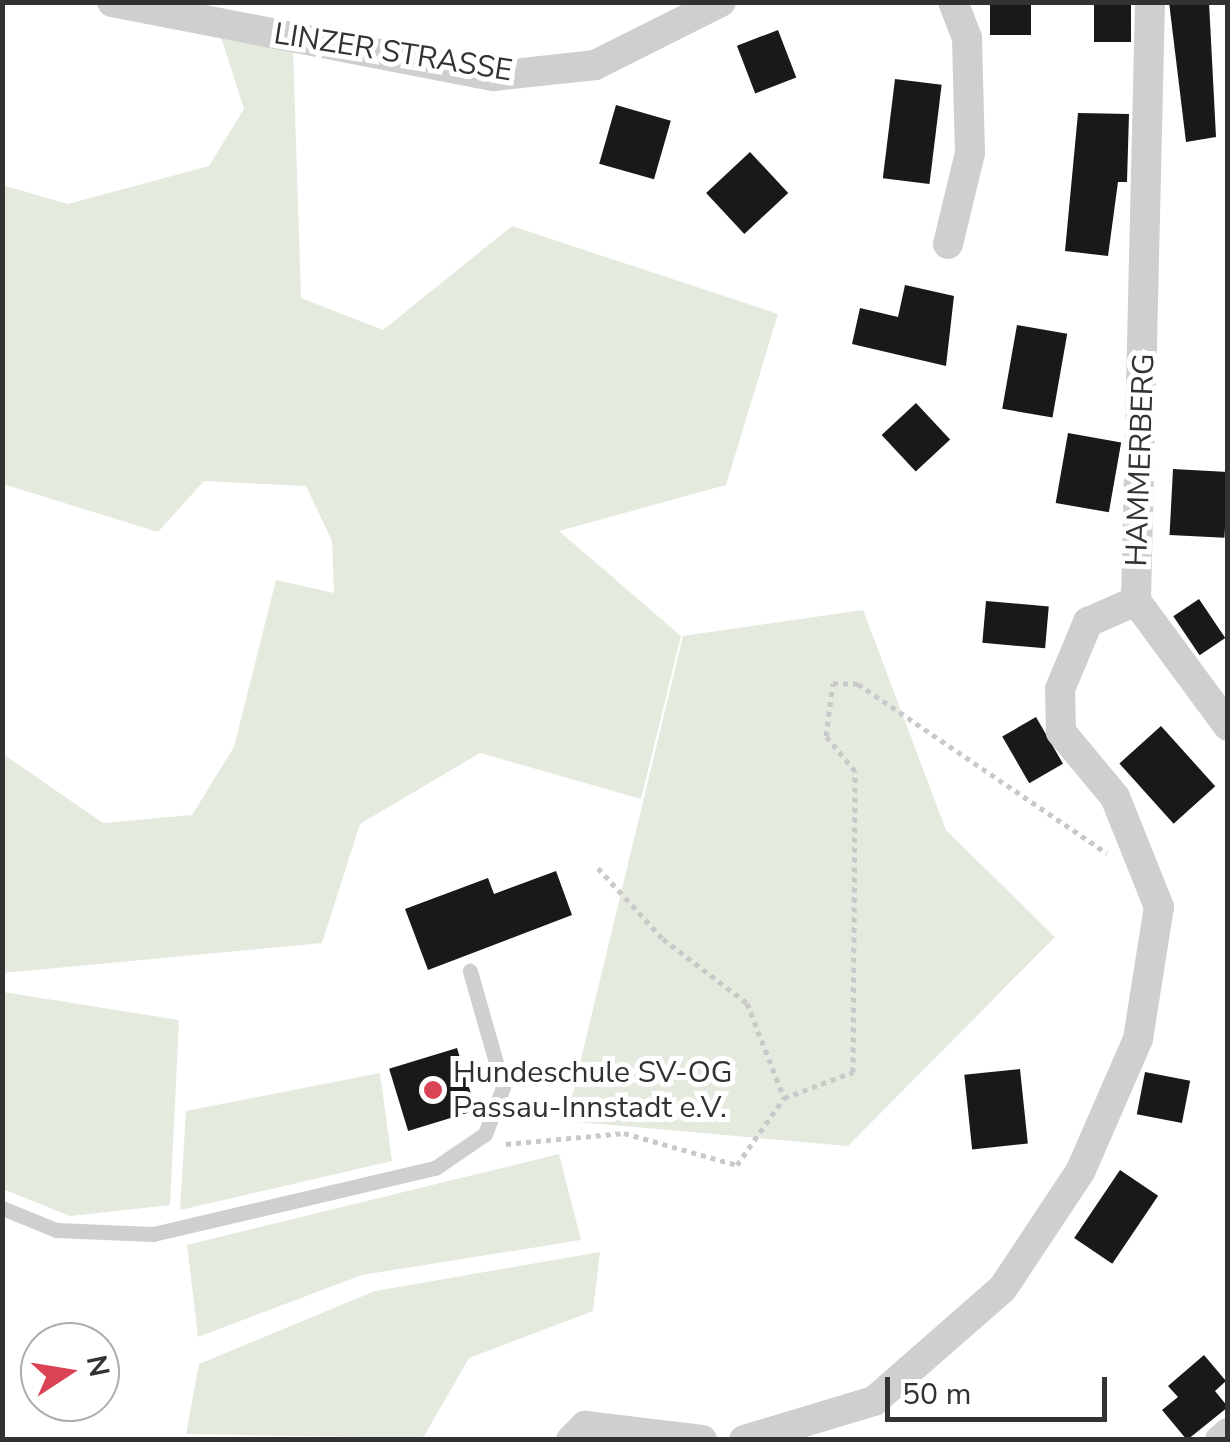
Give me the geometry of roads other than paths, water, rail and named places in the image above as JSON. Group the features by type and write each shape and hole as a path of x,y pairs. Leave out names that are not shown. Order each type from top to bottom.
{"street":[{"name":"LINZER STRASSE","path":"112,2 526,76 595,65 720,2"},
{"path":"948,244 970,153 967,38 953,2"},
{"name":"HAMMERBERG","path":"744,1440 874,1400 1003,1288 1081,1170 1138,1040 1159,907 1115,798 1060,732 1060,689 1088,622 1136,601 1150,2"},
{"path":"1136,601 1228,726"},
{"path":"571,1440 585,1426 702,1440"},
{"path":"1220,1440 1228,1434"}],"lane":[{"path":"2,1208 56,1230 153,1234 435,1168 485,1134 503,1086 470,972"}],"place":[{"name":"Hundeschule SV-OG Passau-Innstadt e.V.","path":"433,1090"}]}
